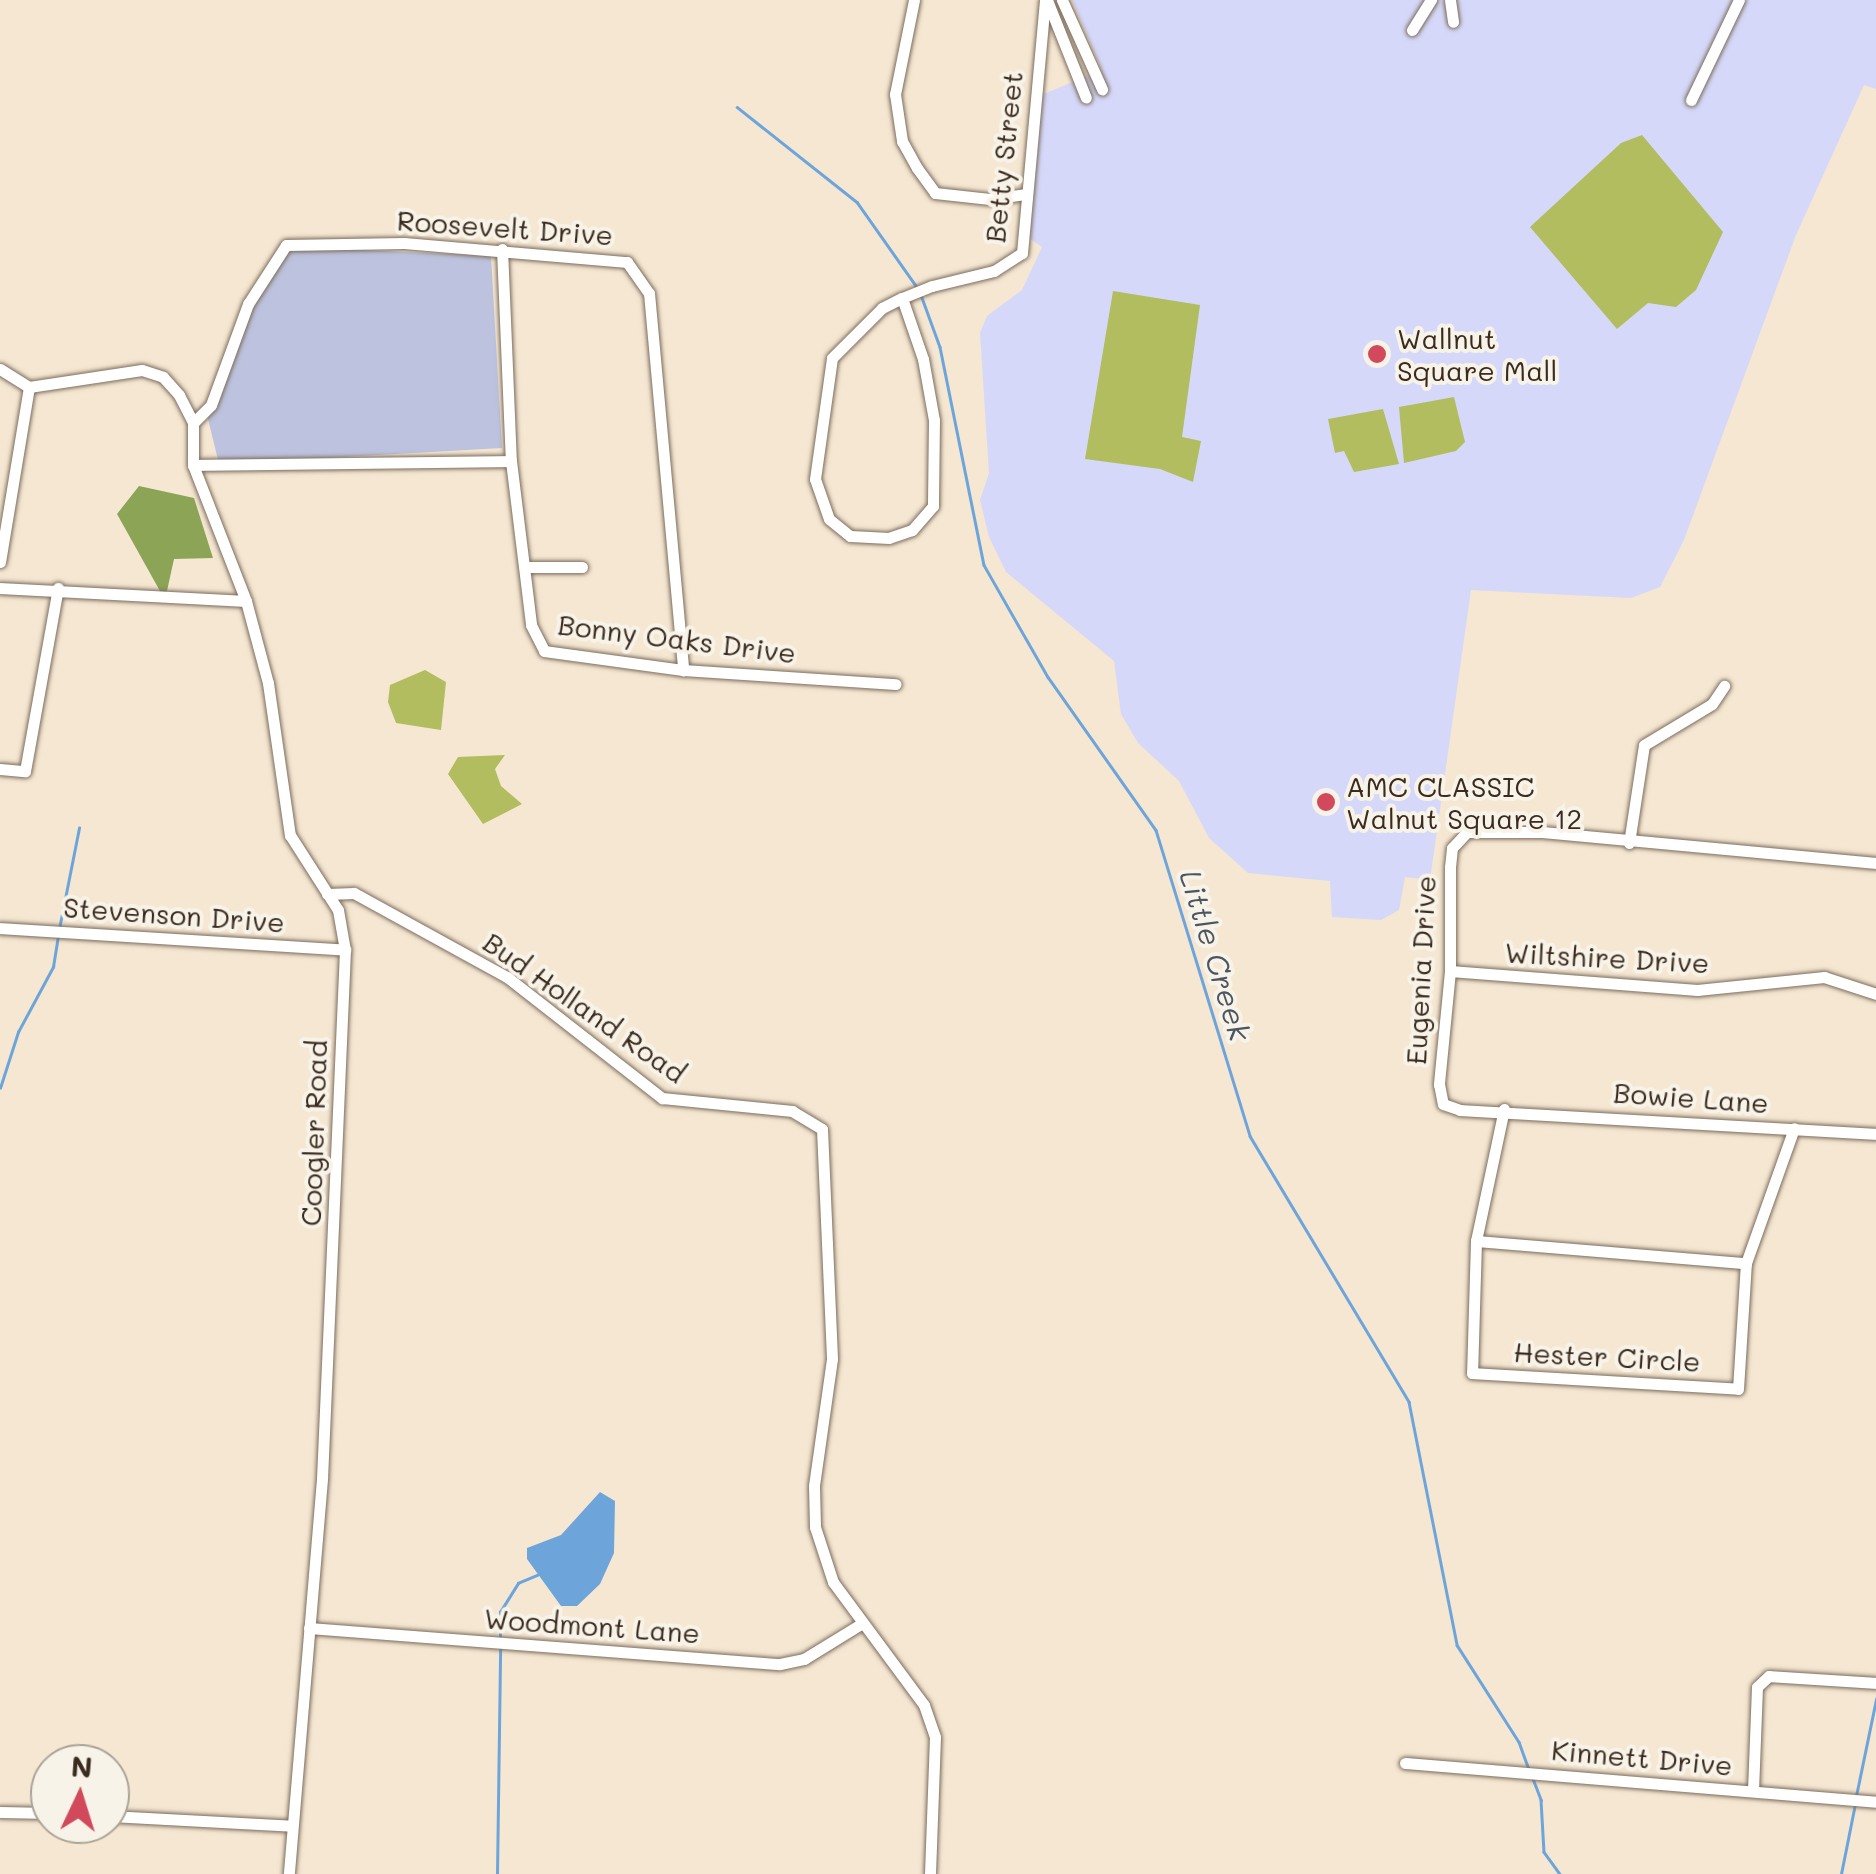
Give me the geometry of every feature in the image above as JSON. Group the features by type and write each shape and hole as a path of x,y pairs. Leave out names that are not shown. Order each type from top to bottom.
{"street":[{"path":"914,0 895,94 902,140 917,168 935,193 990,199 1028,194"},
{"path":"1046,0 1086,98"},
{"name":"Betty Street","path":"902,298 923,359 934,420 933,506 912,530 889,538 850,536 829,519 815,479 823,386 843,340 902,298 1014,261 1022,253 1046,0"},
{"path":"1062,0 1102,89"},
{"path":"1412,30 1431,0"},
{"path":"1450,0 1453,22"},
{"path":"1691,100 1739,0"},
{"name":"Roosevelt Drive","path":"192,423 211,405 248,304 286,245 502,249 626,262 646,281 683,670"},
{"name":"Bonny Oaks Drive","path":"502,249 510,461 531,626 544,651 683,670 896,684"},
{"path":"0,369 29,387 142,370 164,377 192,423"},
{"path":"0,531 29,387"},
{"path":"0,562 29,387"},
{"name":"Coogler Road","path":"192,423 192,466 246,601 268,683 290,835 328,894 345,950 322,1479 289,1874"},
{"path":"192,466 510,461"},
{"path":"525,567 582,567"},
{"path":"0,588 58,588 246,601"},
{"path":"0,770 25,770 58,588"},
{"path":"1629,844 1644,745 1712,704 1724,686"},
{"name":"Eugenia Drive","path":"1504,1110 1443,1104 1452,848 1467,832 1539,832 1629,844 1876,863"},
{"name":"Bud Holland Road","path":"328,894 354,892 508,977 662,1098 792,1111 822,1129 832,1359 814,1486 815,1527 833,1582 924,1705 935,1737 930,1874"},
{"name":"Stevenson Drive","path":"0,928 345,950"},
{"name":"Wiltshire Drive","path":"1450,972 1697,990 1824,977 1876,994"},
{"name":"Bowie Lane","path":"1504,1110 1876,1134"},
{"name":"Hester Circle","path":"1504,1110 1476,1240 1472,1373 1738,1388 1746,1264 1794,1128"},
{"path":"1476,1240 1746,1264"},
{"name":"Woodmont Lane","path":"309,1628 780,1664 804,1660 861,1624"},
{"path":"1753,1791 1757,1688 1769,1676 1876,1684"},
{"name":"Kinnett Drive","path":"1404,1763 1876,1802"},
{"path":"0,1812 30,1813"},
{"path":"130,1817 292,1826"}],"shaded area":[{"path":"1072,0 1876,0 1876,89 1864,85 1796,235 1684,540 1660,587 1631,598 1471,590 1430,880 1405,877 1399,910 1381,920 1332,917 1330,881 1248,873 1209,838 1179,781 1138,743 1121,714 1114,661 1006,572 989,537 980,500 989,473 980,333 987,316 1022,290 1042,247 1029,238 1041,95 1102,70"},
{"path":"296,247 491,256 502,448 219,464 208,419 270,267"}],"green space":[{"path":"1642,135 1723,232 1696,290 1676,307 1648,303 1617,329 1530,227 1621,143"},
{"path":"1113,291 1200,305 1182,437 1201,441 1193,482 1160,469 1085,459"},
{"path":"1454,397 1465,442 1456,451 1404,463 1399,407"},
{"path":"1383,409 1399,464 1354,472 1344,451 1335,453 1328,419"},
{"path":"139,486 194,498 213,558 174,559 165,600 117,514"},
{"path":"425,670 446,682 441,730 396,723 388,702 390,685"},
{"path":"505,755 495,769 501,786 522,804 483,824 448,774 458,757"}],"water":[{"path":"600,1492 615,1501 614,1553 600,1584 577,1606 561,1606 527,1559 527,1548 561,1535"}],"waterway":[{"name":"Little Creek","path":"737,107 857,202 917,287"},
{"name":"Little Creek","path":"921,295 940,347 984,565 1048,677 1156,830 1250,1136 1409,1402 1457,1645 1519,1742 1529,1769"},
{"path":"59,929 79,828"},
{"path":"0,1088 18,1032 53,967 58,937"},
{"path":"500,1636 500,1612 518,1583 537,1575"},
{"path":"497,1874 500,1649"},
{"path":"1856,1796 1876,1699"},
{"name":"Little Creek","path":"1532,1776 1541,1800 1544,1852 1560,1874"},
{"path":"1841,1874 1855,1804"}],"place":[{"name":"Wallnut Square Mall","path":"1377,354"},
{"name":"AMC CLASSIC Walnut Square 12","path":"1326,802"}]}
